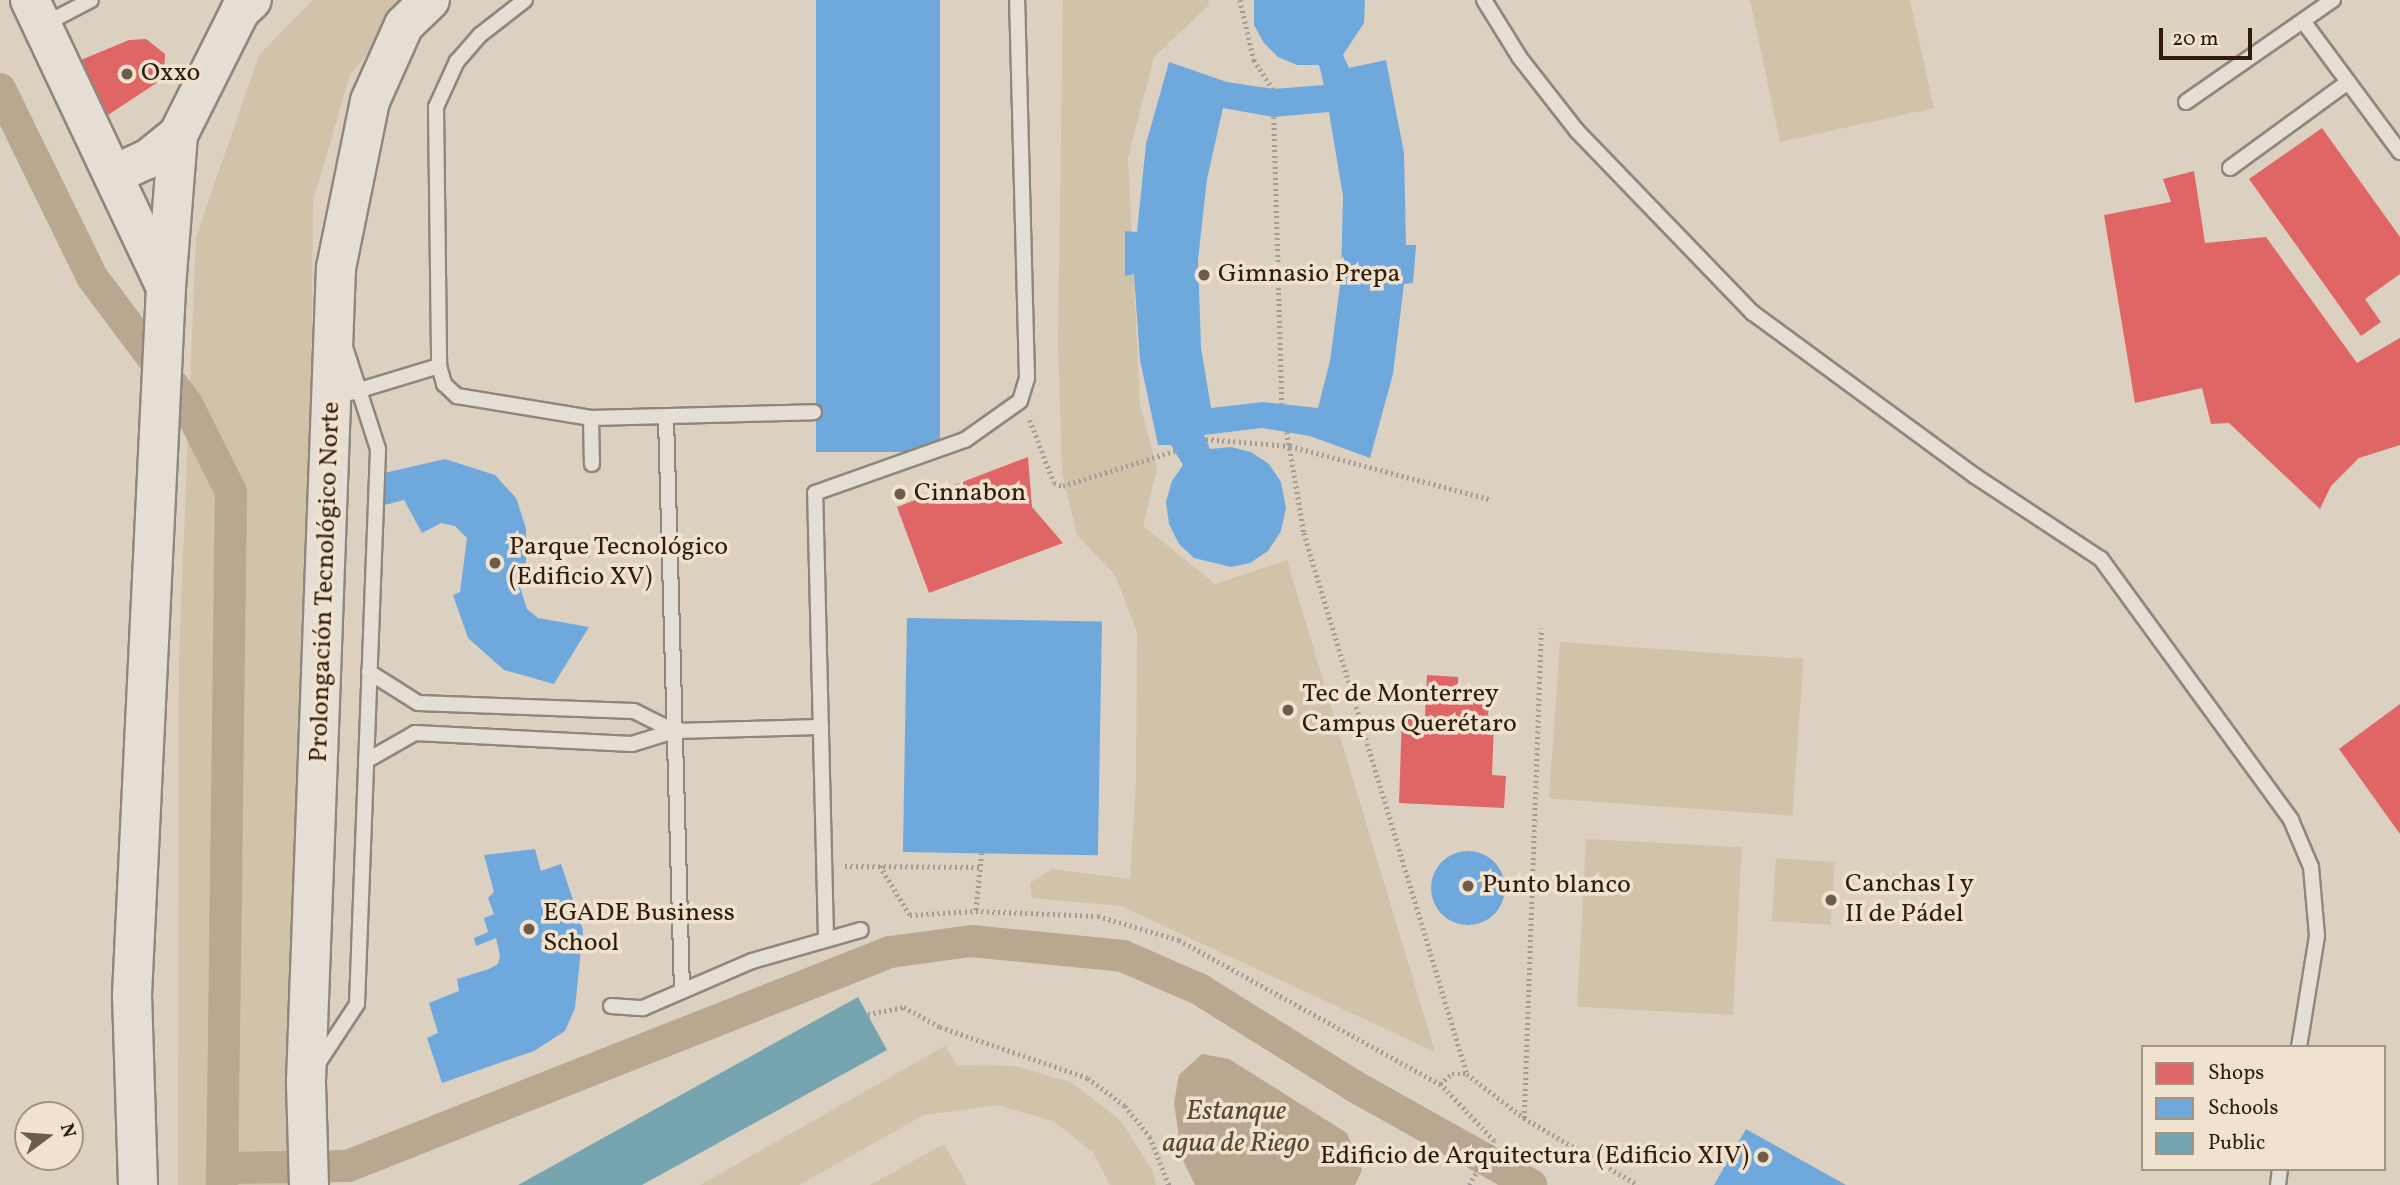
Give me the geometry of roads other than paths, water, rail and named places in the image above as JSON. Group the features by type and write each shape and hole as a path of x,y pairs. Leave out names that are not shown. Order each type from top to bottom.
{"main road":[{"path":"138,1185 132,995 163,394 166,287 178,135 240,11 252,0"},
{"name":"Prolongación Tecnológico Norte","path":"309,1185 306,1081 345,395 336,320 340,233 370,101 404,25 430,0"},
{"path":"36,13 166,287"},
{"path":"113,175 148,159 178,135"}],"lane":[{"path":"36,13 91,0"},
{"path":"525,0 480,35 457,61 436,107 439,366 444,384 457,396 592,418 814,412"},
{"path":"826,937 815,492 965,440 1020,401 1027,377 1017,0"},
{"path":"1484,0 1520,58 1577,131 1753,313 1976,476 2101,559 2291,820 2311,867 2317,936 2299,1045"},
{"path":"2186,102 2333,0"},
{"path":"2304,21 2400,152"},
{"path":"2230,167 2348,82"},
{"path":"306,1081 357,1004 378,449 345,395 439,366"},
{"path":"592,418 592,464"},
{"path":"666,418 682,991"},
{"path":"369,672 418,703 634,711 674,731"},
{"path":"366,761 415,733 632,744 674,731 821,727"},
{"path":"611,1006 643,1007 752,961 826,937 860,930"}],"water":[{"name":"Estanque agua de Riego","path":"1202,1054 1229,1059 1347,1133 1362,1170 1355,1185 1195,1185 1182,1158 1174,1103 1179,1075"}],"waterway":[{"path":"0,89 92,277 187,404 231,492 222,1185"},
{"path":"223,1168 348,1166 890,952 971,941 1123,956 1199,989 1354,1086 1531,1185"}],"place":[{"name":"Oxxo","path":"127,74"},
{"name":"Gimnasio Prepa","path":"1204,275"},
{"name":"Cinnabon","path":"900,494"},
{"name":"Parque Tecnológico (Edificio XV)","path":"495,563"},
{"name":"Tec de Monterrey Campus Querétaro","path":"1288,710"},
{"name":"Punto blanco","path":"1468,886"},
{"name":"Canchas I y II de Pádel","path":"1831,900"},
{"name":"EGADE Business School","path":"529,929"},
{"name":"Edificio de Arquitectura (Edificio XIV)","path":"1763,1157"}]}
